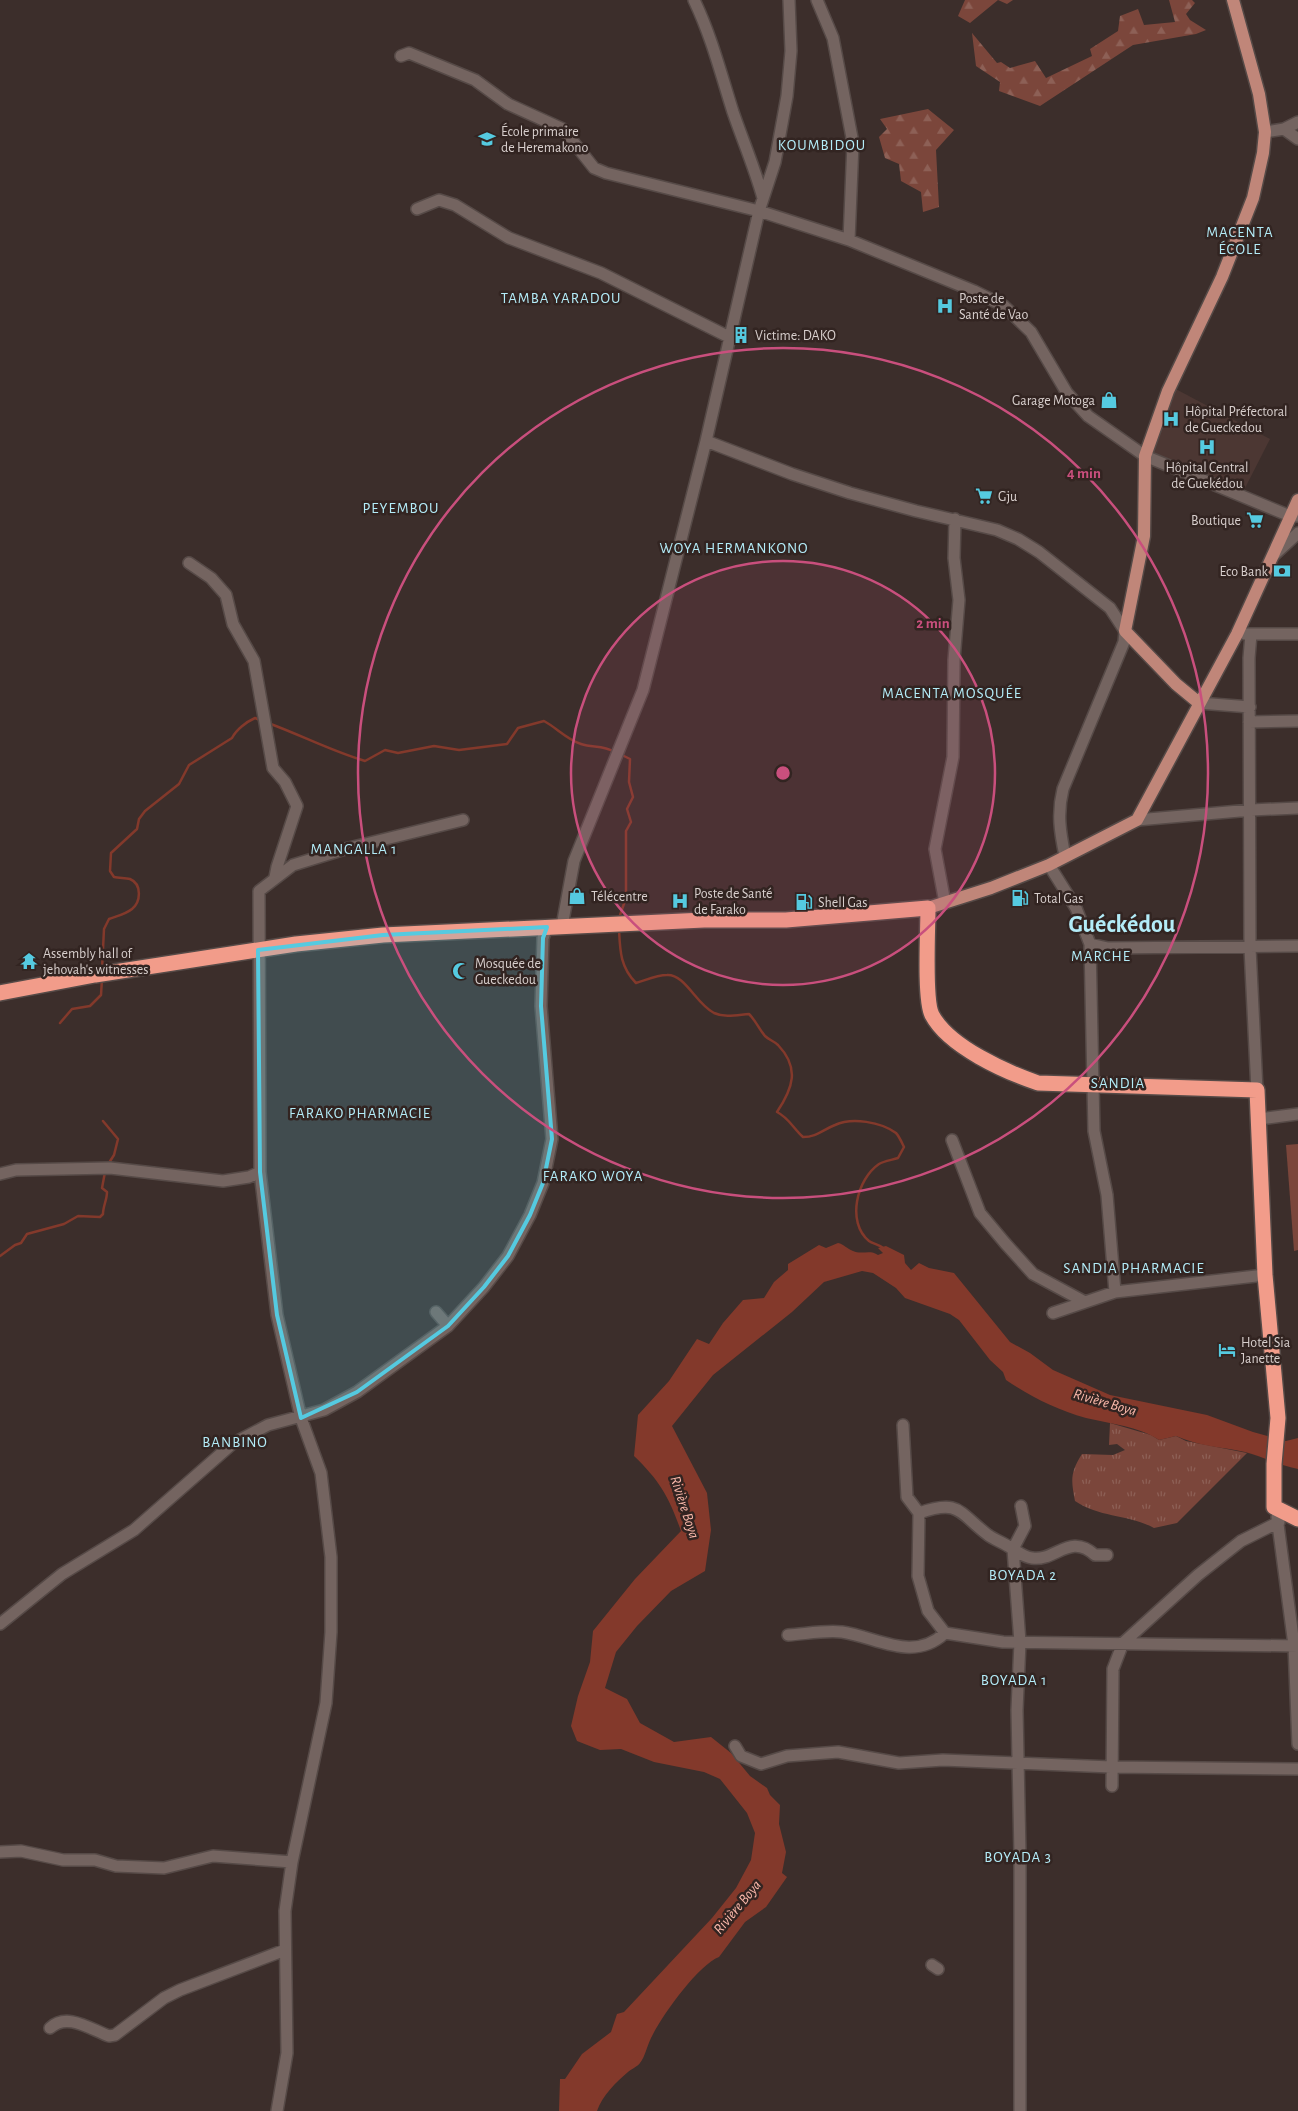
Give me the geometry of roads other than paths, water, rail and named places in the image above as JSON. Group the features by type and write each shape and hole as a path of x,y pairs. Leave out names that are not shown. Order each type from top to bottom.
{"highway":[{"path":"0,993 118,971 296,944 383,935 704,920 786,920 928,908 928,999 932,1015 944,1030 984,1060 1009,1073 1038,1083 1257,1090 1265,1275 1278,1418 1274,1464 1276,1515 1298,1518"}],"main road":[{"path":"1199,704 1156,665 1125,631 1144,536 1145,456 1168,391 1222,277 1253,198 1263,153 1265,132 1259,94 1233,0"},
{"path":"928,908 990,888 1049,865 1137,820 1238,634 1294,516 1298,500"}],"street":[{"path":"694,0 703,20 735,117 750,154 763,198"},
{"path":"562,926 574,861 643,690 706,441 759,211 775,162 788,96 792,51 790,0"},
{"path":"817,0 833,38 853,144 849,240"},
{"path":"401,56 409,53 476,80 508,104 563,129 594,168 606,174 759,211 849,240 974,291 1004,306 1031,332 1067,393 1088,416 1145,456 1294,516"},
{"path":"1265,132 1284,129 1298,122"},
{"path":"1284,129 1298,139"},
{"path":"417,209 440,200 455,205 509,238 600,273 729,337"},
{"path":"706,441 792,474 850,493 997,530 1039,552 1110,608 1125,631 1124,642 1063,789 1059,806 1059,828 1065,856"},
{"path":"945,903 935,849 953,757 954,660 959,600 954,558 955,519"},
{"path":"1273,557 1298,533"},
{"path":"189,563 212,578 226,595 233,624 251,654 256,669 272,768 286,782 297,806 275,877"},
{"path":"1238,634 1298,634"},
{"path":"1251,634 1249,658 1250,948 1257,1090"},
{"path":"1199,704 1250,707"},
{"path":"1249,722 1298,721"},
{"path":"1137,820 1298,808"},
{"path":"277,2111 287,2053 285,1911 292,1862 326,1702 331,1632 331,1557 321,1473 301,1418 277,1315 260,1172 259,891 293,865 345,849 463,820"},
{"path":"1049,865 1076,908 1090,944 1094,1131 1107,1195 1115,1292"},
{"path":"0,1624 62,1574 134,1530 232,1444 268,1425 301,1418 324,1410 357,1392 448,1326 508,1256 530,1215 543,1183 552,1139 541,1006 543,938 547,927"},
{"path":"1090,944 1108,948 1298,946"},
{"path":"1259,1120 1298,1114"},
{"path":"952,1140 980,1213 1033,1274 1085,1302"},
{"path":"0,1174 16,1170 110,1168 223,1180 249,1177 260,1172"},
{"path":"1053,1312 1115,1292 1265,1275"},
{"path":"436,1312 448,1326"},
{"path":"903,1425 907,1497 919,1513 918,1576 928,1611 945,1633 1020,1642 1296,1646"},
{"path":"1020,2111 1021,1960 1017,1710 1020,1642 1013,1549 1025,1526 1021,1506"},
{"path":"919,1513 941,1507 961,1509 989,1535 1031,1558 1044,1558 1060,1549 1072,1546 1087,1548 1095,1555 1107,1555"},
{"path":"1112,1786 1113,1669 1123,1643 1198,1575 1276,1515"},
{"path":"1276,1515 1284,1585 1296,1646 1298,1744"},
{"path":"788,1635 842,1632 900,1648 934,1644 945,1633"},
{"path":"735,1746 741,1756 761,1764 787,1756 838,1752 899,1763 943,1760 1111,1767 1298,1769"},
{"path":"0,1852 21,1851 63,1860 95,1860 116,1866 164,1868 213,1856 292,1862"},
{"path":"50,2028 57,2021 68,2020 109,2036 115,2036 164,1998 180,1990 285,1950"}],"water":[{"name":"Rivière Boya","path":"838,1243 856,1252 872,1252 878,1255 883,1253 878,1248 886,1246 904,1255 905,1263 911,1270 919,1263 929,1268 954,1273 1010,1342 1030,1353 1053,1370 1110,1395 1207,1415 1253,1432 1286,1441 1298,1438 1298,1469 1245,1452 1201,1444 1176,1436 1159,1440 1133,1428 1086,1418 1055,1407 1006,1380 1003,1372 990,1360 959,1320 950,1314 905,1298 896,1288 873,1273 862,1271 824,1282 792,1312 713,1375 672,1426 707,1493 711,1530 705,1571 671,1591 637,1626 616,1652 605,1688 627,1699 640,1723 674,1742 711,1737 731,1753 750,1776 767,1788 770,1795 780,1805 779,1824 786,1852 782,1873 787,1877 766,1907 745,1922 719,1957 701,1970 671,2005 656,2029 640,2063 623,2076 610,2090 602,2100 597,2111 559,2111 560,2079 565,2079 582,2054 611,2032 617,2014 624,2012 712,1918 736,1888 751,1860 755,1833 747,1813 720,1779 704,1772 654,1762 621,1749 600,1750 577,1741 571,1726 578,1696 590,1662 593,1631 635,1579 681,1531 663,1490 651,1473 634,1456 638,1415 669,1381 697,1339 709,1344 723,1323 743,1300 764,1298 774,1282 788,1270 788,1264 819,1245 826,1248"}],"waterway":[{"path":"102,969 104,929 109,919 124,914 135,906 139,893 134,881 114,877 110,871 111,853 137,829 139,819 145,811 179,784 189,765 232,738 248,722 255,718 260,720"},
{"path":"268,723 340,753 365,761 385,750 398,753 434,746 459,750 507,744 518,728 544,721 576,742 606,748 615,752"},
{"path":"619,918 626,898 626,831 631,822 627,809 633,797 629,782 630,759 620,754"},
{"path":"619,929 624,964 636,983 659,976 673,976 685,984 714,1013 727,1016 749,1014 765,1036 778,1045 785,1053 789,1062 792,1078 787,1095 777,1112 788,1120 803,1137 812,1136 835,1125 850,1121 883,1126 897,1134 904,1147 898,1158 881,1163 871,1171 860,1190 857,1201 856,1212 862,1233 869,1241 883,1248"},
{"path":"60,1023 72,1009 90,1006 101,995 102,979"},
{"path":"103,1121 118,1139 114,1155 107,1166"},
{"path":"0,1256 21,1243 27,1234 64,1224 78,1216 100,1217 103,1214 107,1195 107,1192 102,1188 105,1172"}],"place":[{"name":"École primaire de Heremakono","path":"487,139"},
{"name":"Poste de Santé de Vao","path":"945,306"},
{"name":"Victime: DAKO","path":"741,335"},
{"name":"Garage Motoga","path":"1109,400"},
{"name":"Hôpital Préfectoral de Gueckedou","path":"1171,419"},
{"name":"Hôpital Central de Guekédou","path":"1207,447"},
{"name":"Gju","path":"984,496"},
{"name":"Boutique","path":"1255,520"},
{"name":"Eco Bank","path":"1282,571"},
{"name":"Télécentre","path":"577,896"},
{"name":"Total Gas","path":"1020,898"},
{"name":"Poste de Santé de Farako","path":"680,901"},
{"name":"Shell Gas","path":"804,902"},
{"name":"Assembly hall of jehovah's witnesses","path":"29,961"},
{"name":"Mosquée de Gueckedou","path":"461,971"},
{"name":"Hotel Sia Janette","path":"1227,1350"}],"district":[{"name":"KOUMBIDOU","path":"822,145"},
{"name":"MACENTA ÉCOLE","path":"1240,240"},
{"name":"TAMBA YARADOU","path":"561,298"},
{"name":"PEYEMBOU","path":"401,508"},
{"name":"WOYA HERMANKONO","path":"734,548"},
{"name":"MACENTA MOSQUÉE","path":"952,693"},
{"name":"MANGALLA 1","path":"354,849"},
{"name":"Guéckédou","path":"1122,924"},
{"name":"MARCHE","path":"1101,956"},
{"name":"SANDIA","path":"1118,1083"},
{"name":"FARAKO PHARMACIE","path":"360,1113"},
{"name":"FARAKO WOYA","path":"593,1176"},
{"name":"SANDIA PHARMACIE","path":"1134,1268"},
{"name":"BANBINO","path":"235,1442"},
{"name":"BOYADA 2","path":"1023,1575"},
{"name":"BOYADA 1","path":"1014,1680"},
{"name":"BOYADA 3","path":"1018,1857"}]}
